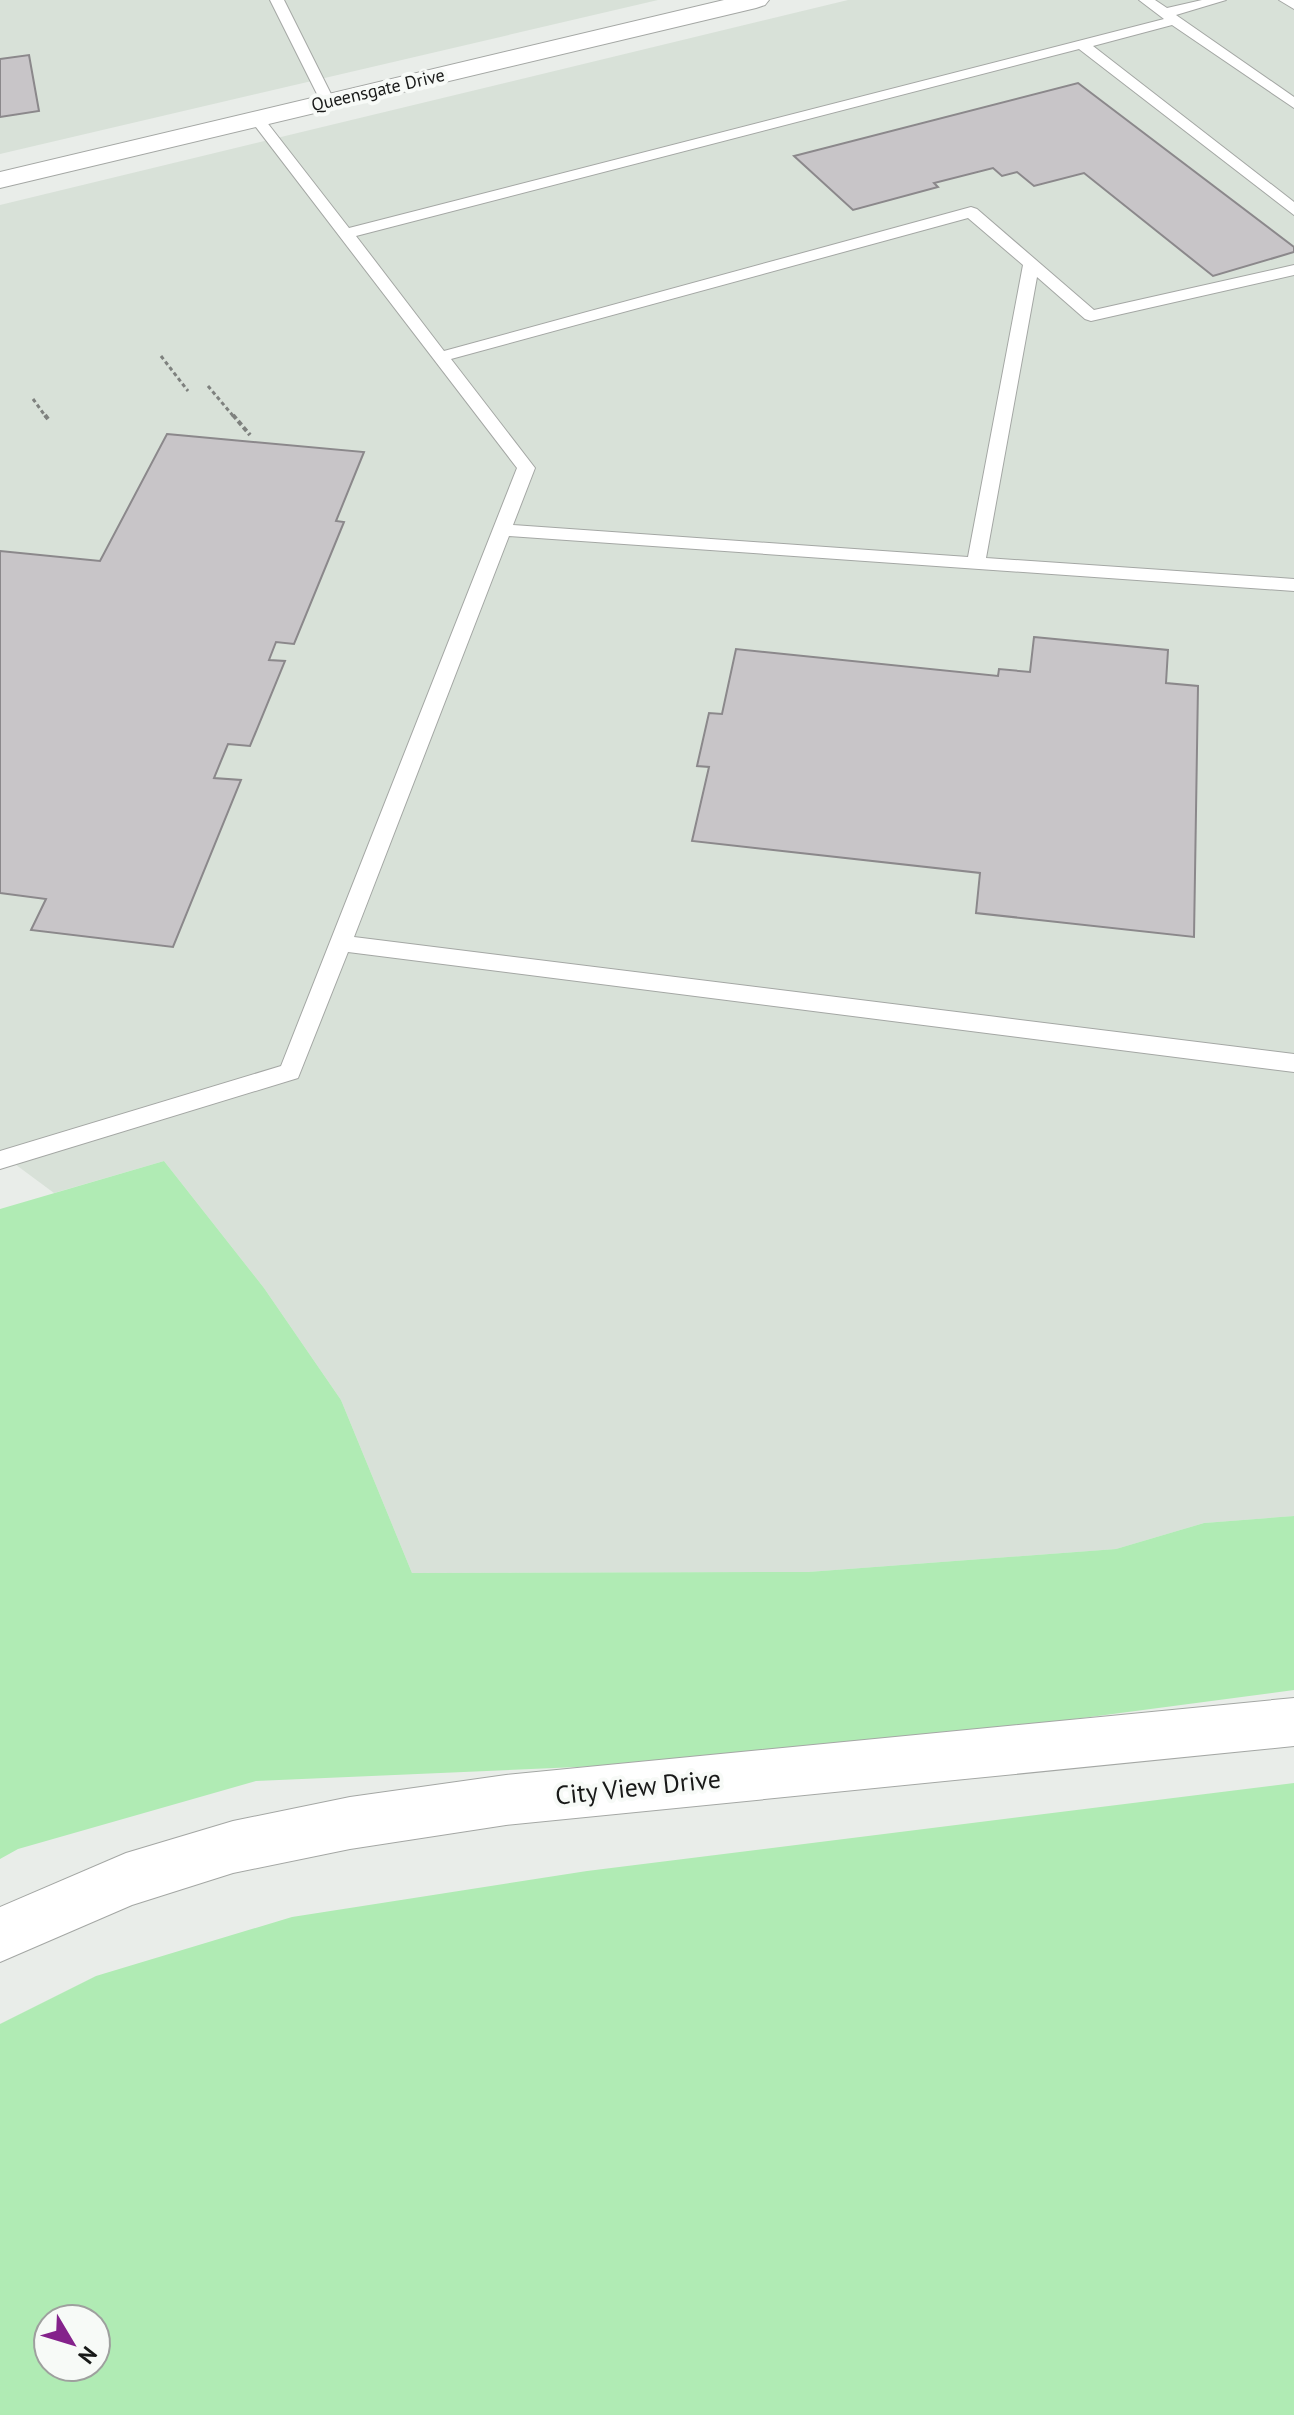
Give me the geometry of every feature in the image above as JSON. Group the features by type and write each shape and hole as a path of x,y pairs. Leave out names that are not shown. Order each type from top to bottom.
{"street":[{"name":"Queensgate Drive","path":"0,180 756,0"},
{"name":"City View Drive","path":"0,1935 126,1880 233,1847 350,1823 506,1800 1294,1722"}],"lane":[{"path":"277,0 328,102"},
{"path":"1146,0 1294,104"},
{"path":"346,234 1082,44 1219,0"},
{"path":"1286,0 1294,5"},
{"path":"1082,44 1294,210"},
{"path":"0,1160 290,1072 526,468 257,119"},
{"path":"440,357 971,212 1091,316 1294,270"},
{"path":"976,563 1031,264"},
{"path":"501,530 1294,585"},
{"path":"340,943 1294,1063"}],"path":[{"path":"161,356 188,391"},
{"path":"208,386 250,435"},
{"path":"33,399 48,419"}],"shaded area":[{"path":"0,0 658,0 0,154"},
{"path":"848,0 1294,0 1294,1516 1204,1523 1116,1549 808,1572 412,1573 341,1400 264,1288 164,1161 54,1193 0,1153 0,205"}],"green space":[{"path":"164,1161 264,1288 341,1400 412,1573 808,1572 1116,1549 1204,1523 1294,1516 1294,1690 939,1737 600,1766 256,1781 18,1849 0,1859 0,1209"},
{"path":"1294,1783 1294,2415 0,2415 0,2024 96,1976 292,1917 587,1871"}],"building":[{"path":"29,55 39,111 0,117 0,59"},
{"path":"1078,83 1294,247 1294,252 1213,276 1084,173 1034,186 1017,172 1002,176 993,168 934,183 938,187 853,210 794,156"},
{"path":"167,434 364,452 336,521 344,522 294,644 276,642 269,660 285,661 250,746 228,744 214,778 241,780 173,947 31,930 46,899 0,893 0,551 100,561"},
{"path":"1034,637 1168,650 1166,683 1198,686 1194,937 976,913 980,873 692,841 709,767 697,766 709,713 722,714 736,649 998,676 999,669 1030,672"}]}
